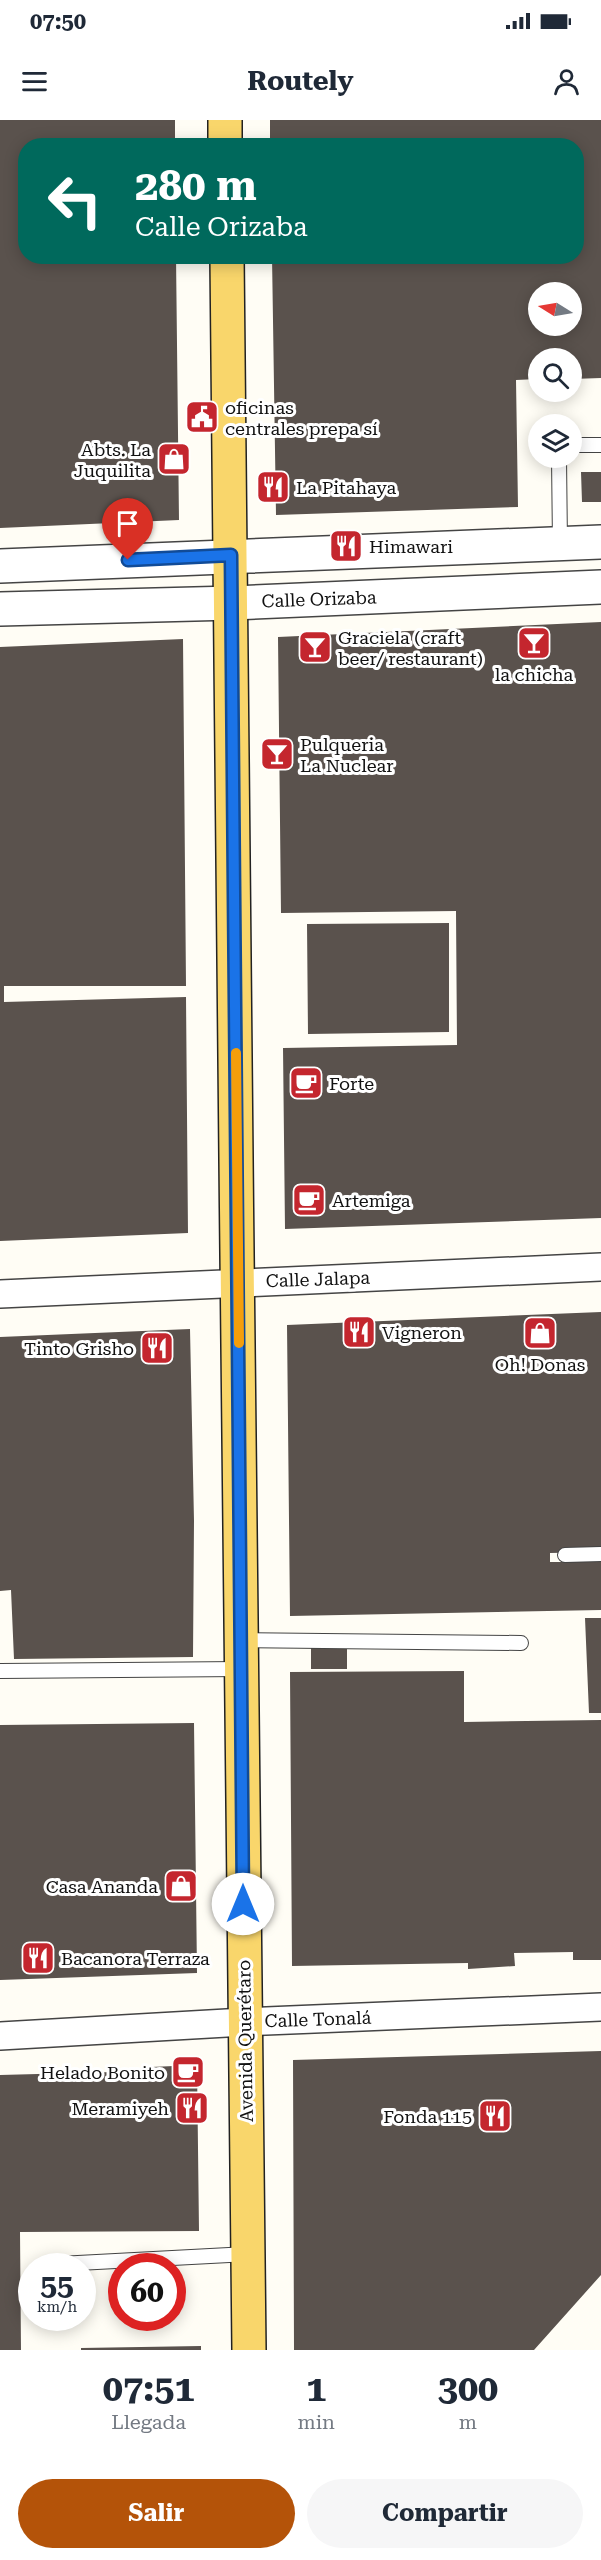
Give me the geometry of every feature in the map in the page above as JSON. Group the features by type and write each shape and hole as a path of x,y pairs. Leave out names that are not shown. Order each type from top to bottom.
{"main road":[{"path":"225,120 225,138"},
{"name":"Avenida Querétaro","path":"227,264 233,603 244,2022 249,2350"}],"street":[{"path":"0,566 601,542"},
{"name":"Calle Orizaba","path":"0,609 233,603 601,587"},
{"name":"Calle Jalapa","path":"0,1294 601,1267"},
{"name":"Calle Tonalá","path":"0,2036 244,2022 601,2007"}],"lane":[{"path":"582,445 601,445"},
{"path":"559,468 560,544"},
{"path":"565,1555 601,1554"},
{"path":"0,1671 241,1654 520,1643"},
{"path":"96,2262 248,2254"}],"building":[{"path":"0,120 175,120 175,138 18,138 18,264 176,264 179,520 0,528"},
{"path":"270,120 601,120 601,378 582,379 582,348 528,348 528,379 516,380 518,507 276,515 272,264 584,264 584,138 270,138"},
{"path":"581,472 601,472 601,502 582,502"},
{"path":"601,622 601,1218 285,1229 283,1048 457,1045 456,911 281,913 278,637"},
{"path":"183,639 186,986 4,986 4,1002 186,997 188,1233 0,1241 0,647"},
{"path":"449,923 449,1032 308,1034 307,924"},
{"path":"601,1312 601,1552 550,1553 550,1562 601,1562 601,1610 290,1616 287,1325"},
{"path":"190,1329 194,1521 193,1657 14,1659 11,1590 0,1591 0,1337"},
{"path":"585,1618 601,1618 601,1713 589,1713"},
{"path":"311,1644 347,1644 347,1669 311,1669"},
{"path":"464,1671 464,1722 601,1720 601,1960 573,1960 573,1952 514,1953 515,1966 468,1969 468,1963 292,1966 290,1672"},
{"path":"194,1723 197,1973 0,1980 0,1725"},
{"path":"601,2051 601,2275 534,2350 294,2350 293,2060"},
{"path":"197,2065 199,2231 20,2232 18,2331 21,2331 21,2350 0,2350 0,2075 151,2071 151,2067"},
{"path":"201,2346 201,2350 81,2350 81,2348"}],"slow traffic":[{"path":"236,1053 239,1343"}],"place":[{"name":"oficinas centrales prepa sí","path":"202,417"},
{"name":"Abts. La Juquilita","path":"174,459"},
{"name":"La Pitahaya","path":"273,487"},
{"name":"Himawari","path":"346,546"},
{"name":"la chicha","path":"534,643"},
{"name":"Graciela (craft beer/ restaurant)","path":"315,647"},
{"name":"Pulqueria La Nuclear","path":"277,754"},
{"name":"Forte","path":"306,1083"},
{"name":"Artemiga","path":"309,1200"},
{"name":"Vigneron","path":"359,1332"},
{"name":"Oh! Donas","path":"540,1333"},
{"name":"Tinto Grisho","path":"157,1348"},
{"name":"Casa Ananda","path":"181,1886"},
{"name":"Bacanora Terraza","path":"38,1958"},
{"name":"Helado Bonito","path":"188,2072"},
{"name":"Meramiyeh","path":"192,2108"},
{"name":"Fonda 115","path":"495,2116"}],"route":[{"path":"128,560 231,555 243,1904"}]}
